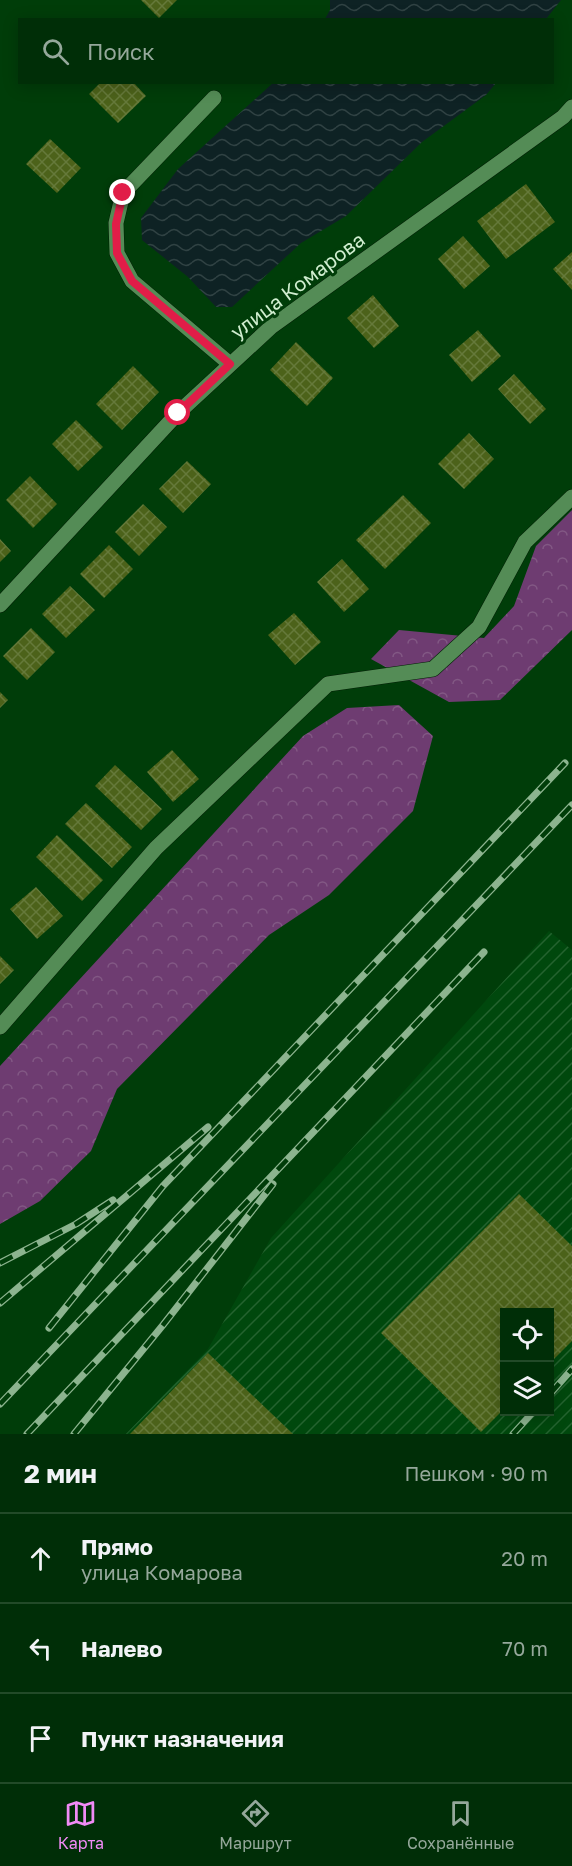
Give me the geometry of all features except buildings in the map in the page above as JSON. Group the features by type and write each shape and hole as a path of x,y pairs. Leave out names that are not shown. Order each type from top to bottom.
{"street":[{"path":"214,98 123,193 116,224 117,253 132,281 230,364"},
{"name":"улица Комарова","path":"0,605 178,413 271,327 563,117 572,107"},
{"path":"0,1027 156,848 328,684 433,669 479,627 525,542 572,497"}],"shaded area":[{"path":"549,931 572,950 572,1434 126,1434 208,1349 271,1238"}],"green space":[{"path":"572,510 572,630 500,700 449,702 371,659 399,630 484,638 514,606 536,546"},
{"path":"399,705 433,736 413,811 329,895 269,935 117,1089 91,1151 40,1201 0,1224 0,1066 303,736 347,708"}],"water":[{"path":"330,0 561,0 547,18 326,18 330,10"},
{"path":"272,84 495,84 486,95 422,142 346,216 301,243 232,307 216,307 188,277 142,240 141,218 178,169"}],"railway":[{"path":"49,1328 163,1186 565,763"},
{"path":"0,1404 572,805"},
{"path":"27,1434 484,952"},
{"path":"0,1303 208,1127"},
{"path":"74,1434 273,1184"},
{"path":"0,1263 76,1224 113,1200"},
{"path":"554,1389 572,1369"},
{"path":"513,1434 529,1416"}],"route":[{"path":"123,193 116,224 117,253 132,281 230,364 178,413"}]}
